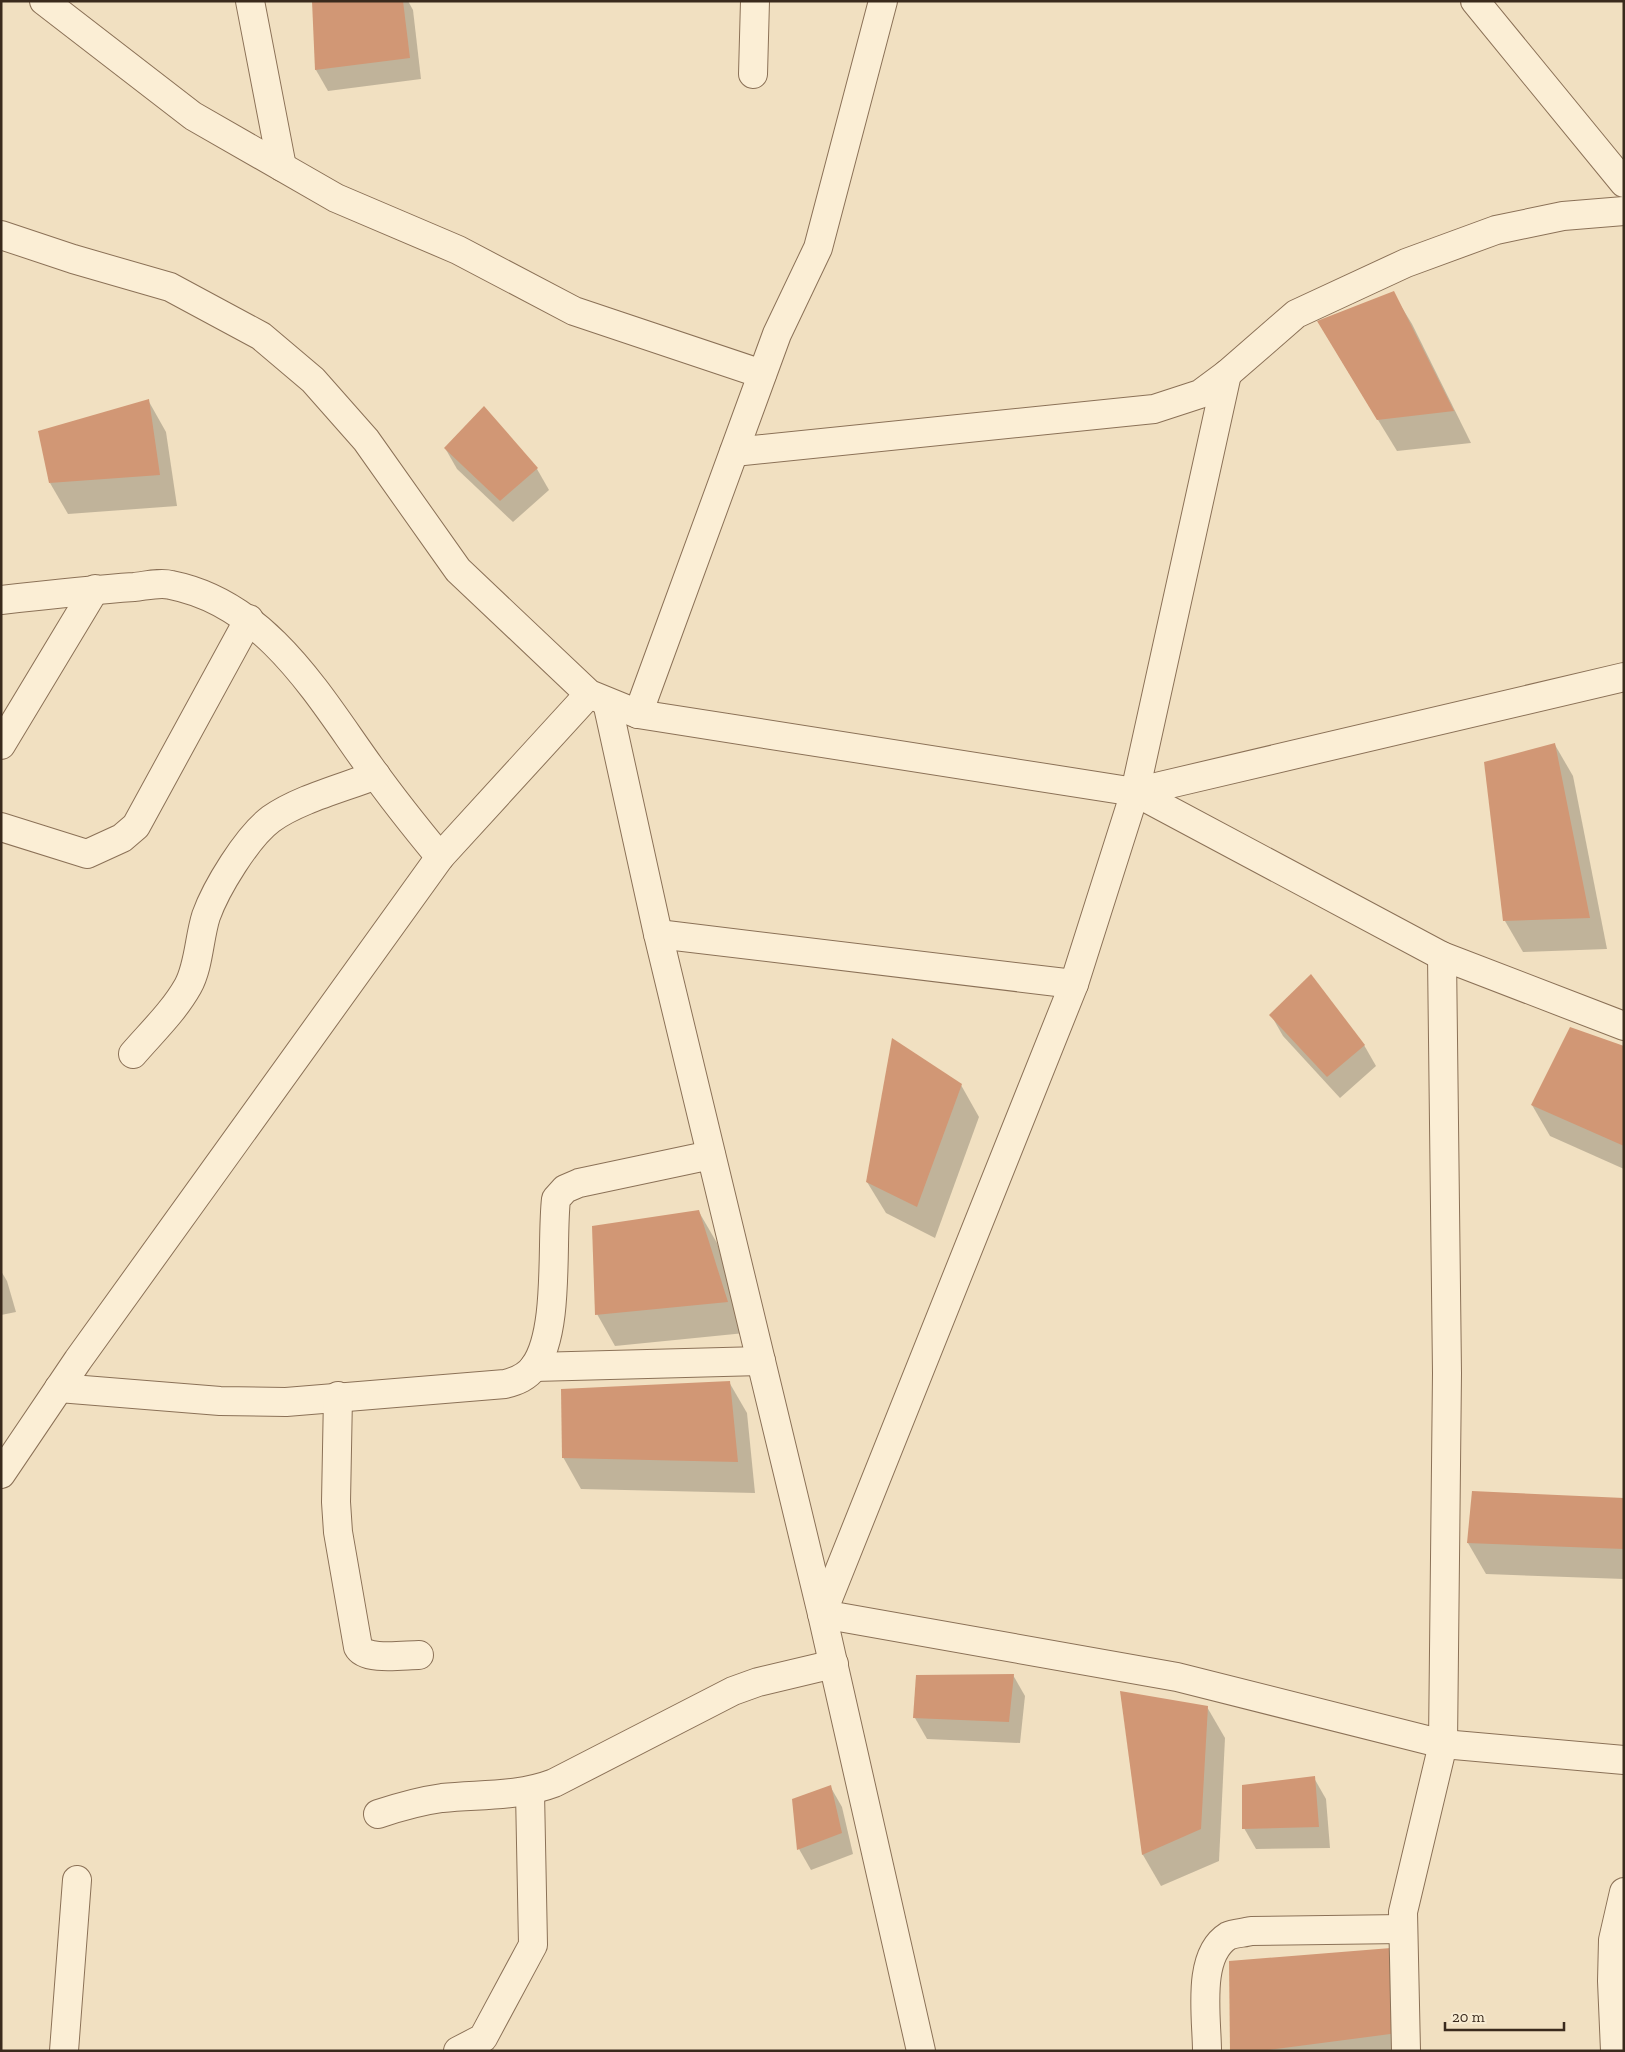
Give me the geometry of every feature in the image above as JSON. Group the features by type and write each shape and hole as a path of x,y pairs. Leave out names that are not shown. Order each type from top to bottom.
{"street":[{"path":"44,1 193,116 336,198 458,250 574,311 762,374"},
{"path":"250,1 282,166"},
{"path":"753,74 755,1"},
{"path":"638,714 777,334 818,248 883,1"},
{"path":"1475,1 1624,182"},
{"path":"734,452 1154,409 1200,394 1227,374 1296,314 1406,263 1496,230 1563,216 1624,211"},
{"path":"1,235 73,259 170,287 261,336 313,380 366,440 458,570 598,698 638,714 1135,792 1442,956 1624,1026"},
{"path":"822,1614 1074,984 1135,792 1227,374"},
{"path":"1,600 95,589 170,584 211,598 249,619 294,661 376,775 440,857"},
{"path":"1,745 95,589"},
{"path":"1,827 87,854 122,838 136,826 249,619"},
{"path":"1135,792 1624,677"},
{"path":"1,1474 58,1388 440,857 598,698"},
{"path":"598,698 658,934 834,1664 921,2051"},
{"path":"133,1054 166,1016 189,984 207,915 237,857 253,835 272,819 300,804 376,775"},
{"path":"658,934 1074,984"},
{"path":"1406,2051 1403,1912 1443,1744 1447,1374 1442,956"},
{"path":"58,1388 220,1401 286,1402 338,1396 505,1384 520,1380 534,1367 546,1342 550,1312 556,1199 565,1189 579,1183 711,1155"},
{"path":"534,1367 761,1361"},
{"path":"338,1396 336,1502 338,1532 358,1647 360,1652 370,1656 420,1655"},
{"path":"822,1614 1177,1677 1443,1744 1624,1760"},
{"path":"378,1814 409,1804 443,1798 530,1792 554,1783 733,1691 758,1682 834,1664"},
{"path":"458,2051 483,2038 533,1945 530,1792"},
{"path":"64,2051 77,1880"},
{"path":"1615,2051 1612,1981 1613,1940 1624,1892"},
{"path":"1207,2051 1206,1972 1215,1948 1230,1935 1251,1931 1403,1929"}],"building":[{"path":"312,1 403,1 410,58 315,70"},
{"path":"1394,291 1454,411 1377,420 1317,321"},
{"path":"149,399 160,475 49,483 38,431"},
{"path":"484,406 538,468 500,501 444,448"},
{"path":"1555,743 1590,918 1503,921 1484,762"},
{"path":"1311,974 1365,1045 1327,1077 1269,1015"},
{"path":"1570,1027 1624,1046 1624,1146 1531,1105"},
{"path":"892,1038 962,1084 917,1207 866,1182"},
{"path":"699,1210 728,1302 595,1315 592,1226"},
{"path":"730,1381 738,1462 562,1458 561,1389"},
{"path":"1472,1491 1624,1498 1624,1549 1467,1543"},
{"path":"1014,1674 1009,1722 913,1718 916,1675"},
{"path":"1120,1691 1208,1706 1201,1829 1142,1855"},
{"path":"1315,1776 1319,1827 1242,1829 1242,1785"},
{"path":"831,1785 842,1833 797,1850 792,1799"},
{"path":"1391,1948 1398,2033 1260,2051 1230,2051 1229,1961"}]}
